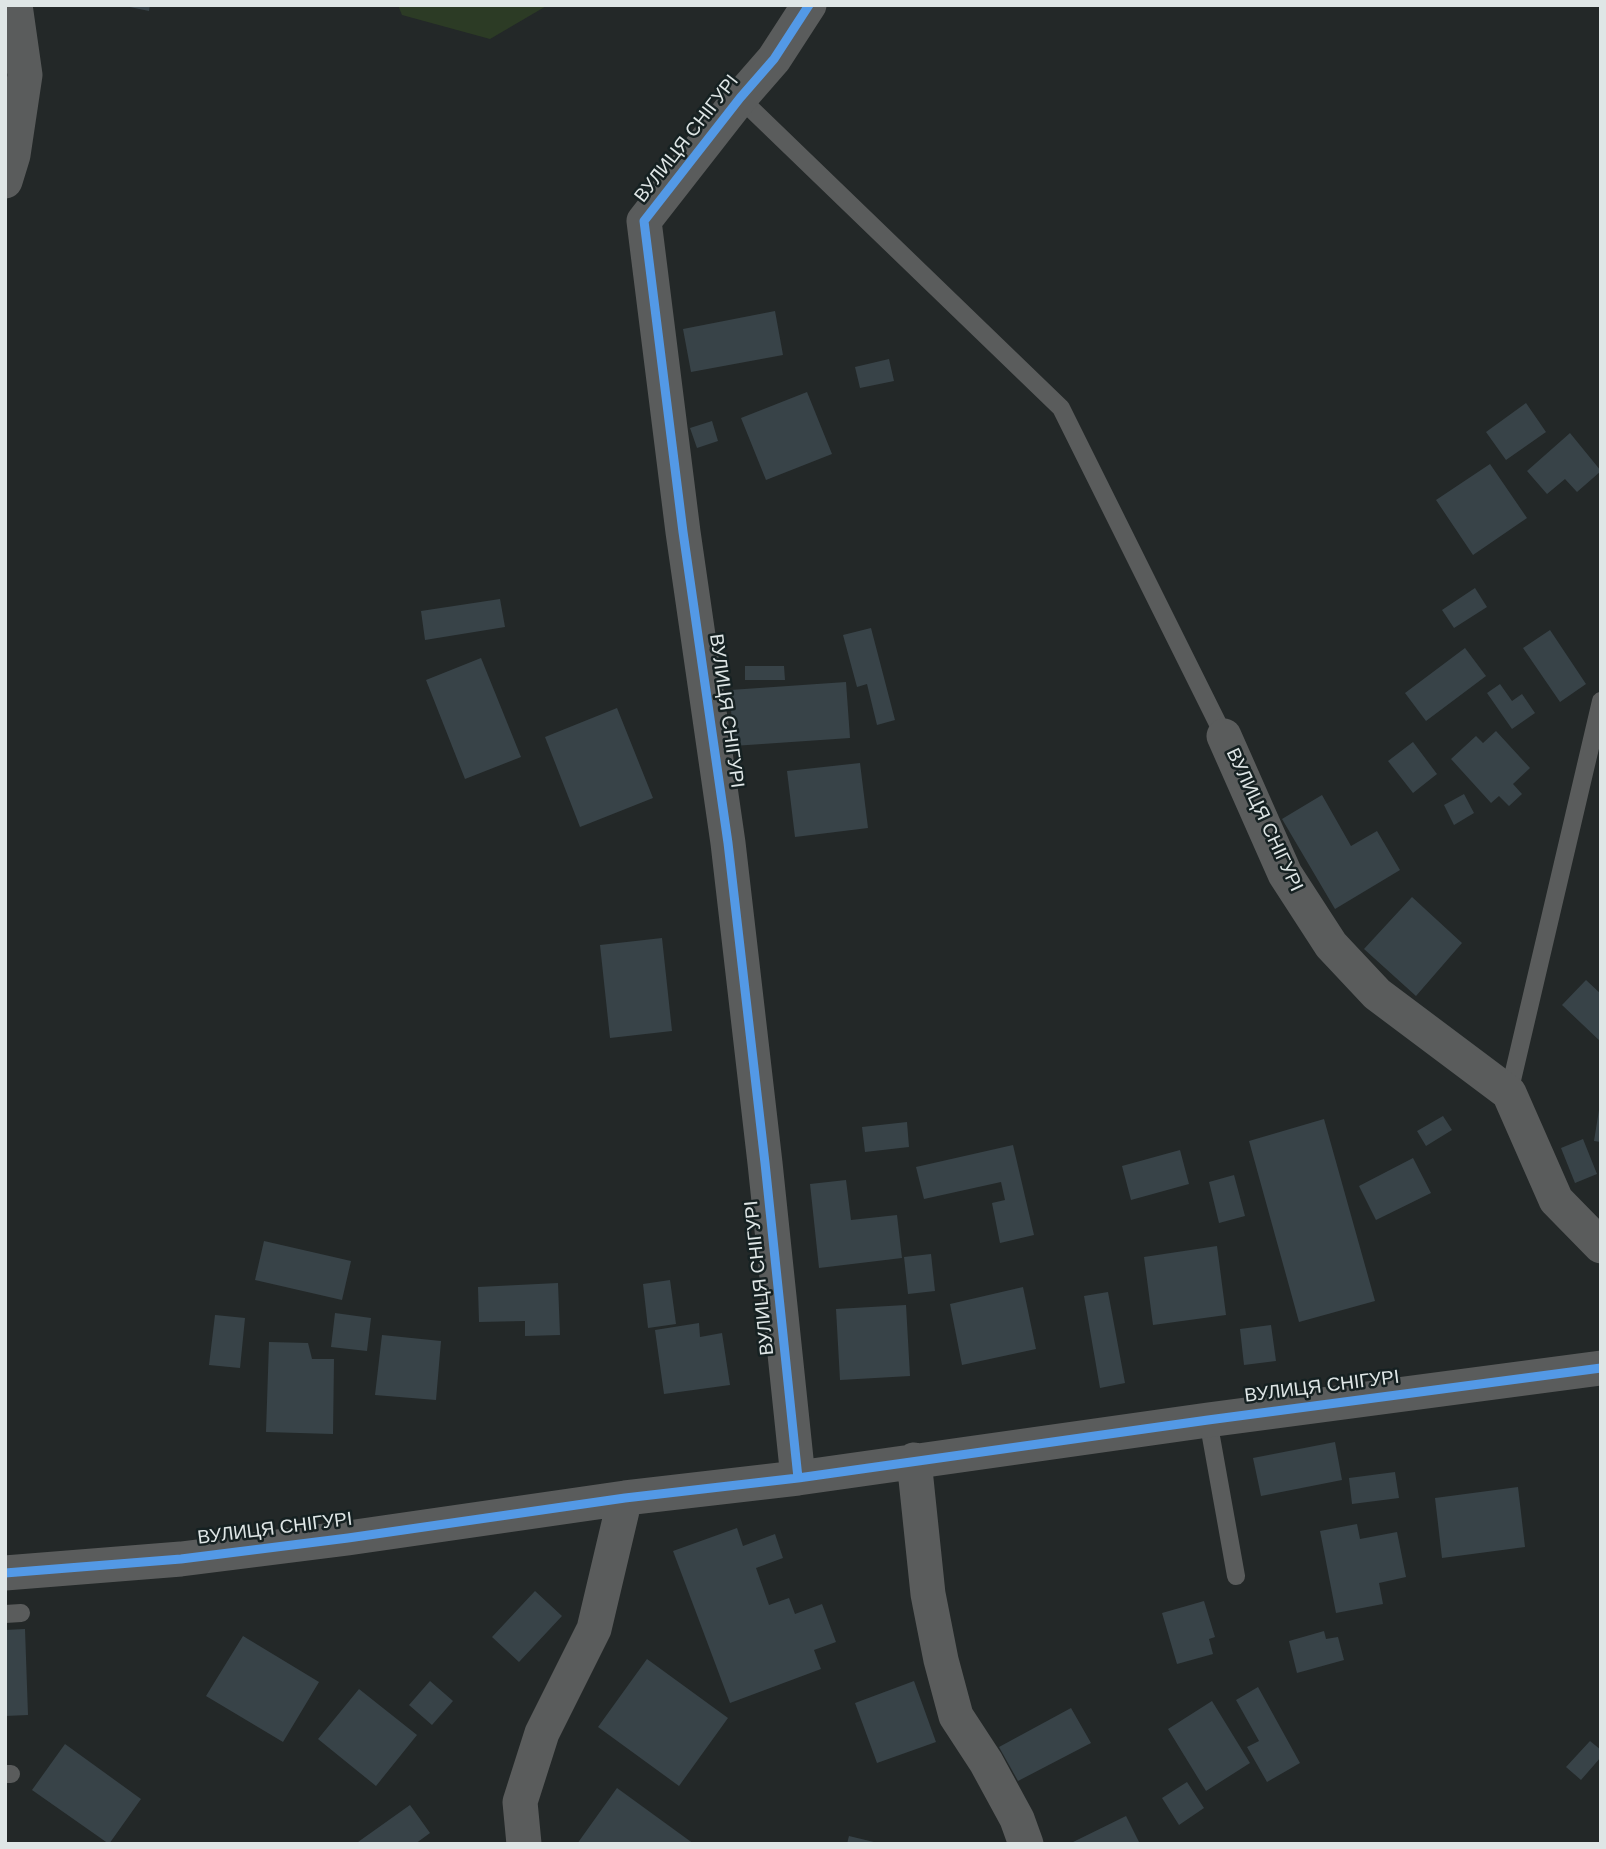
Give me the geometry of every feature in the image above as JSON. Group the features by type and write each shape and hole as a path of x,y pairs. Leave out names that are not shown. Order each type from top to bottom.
{"street":[{"path":"5,180 13,155 25,75 15,5"},
{"name":"ВУЛИЦЯ СНІГУРІ","path":"798,1478 728,843 682,533 645,221 740,98 774,59 809,5"},
{"name":"ВУЛИЦЯ СНІГУРІ","path":"1224,736 1284,874 1331,945 1377,994 1509,1093 1556,1200 1601,1245"},
{"name":"ВУЛИЦЯ СНІГУРІ","path":"5,1573 181,1559 1601,1368"},
{"path":"914,1461 928,1594 956,1716 986,1762 1017,1819 1026,1844"},
{"path":"524,1844 520,1802 542,1732 594,1629 625,1498"}],"lane":[{"path":"740,98 1061,408 1224,736"},
{"path":"1509,1093 1601,701"},
{"path":"1208,1420 1236,1576"}],"green space":[{"path":"398,5 548,5 490,39 402,15"}],"building":[{"path":"120,5 150,5 149,11"},
{"path":"775,311 783,355 691,372 683,329"},
{"path":"889,359 894,381 860,388 855,367"},
{"path":"807,392 832,454 766,480 741,418"},
{"path":"1526,403 1546,432 1506,460 1486,432"},
{"path":"712,421 718,441 697,448 690,428"},
{"path":"1570,433 1601,471 1577,492 1565,479 1547,494 1527,471"},
{"path":"1490,464 1527,518 1473,555 1436,500"},
{"path":"1475,588 1487,607 1454,628 1442,610"},
{"path":"500,599 505,627 425,640 421,611"},
{"path":"871,628 895,720 877,725 867,684 857,687 843,635"},
{"path":"1550,630 1586,684 1560,702 1523,648"},
{"path":"1465,648 1486,676 1426,721 1405,693"},
{"path":"481,658 521,757 465,779 426,680"},
{"path":"745,666 784,666 785,680 745,680"},
{"path":"846,682 850,738 733,746 730,690"},
{"path":"1500,684 1512,701 1522,694 1535,713 1512,729 1487,693"},
{"path":"617,708 653,798 580,827 545,737"},
{"path":"1496,731 1530,768 1513,784 1522,794 1509,806 1499,796 1491,803 1451,759 1476,736 1483,743"},
{"path":"1413,742 1437,774 1413,793 1388,761"},
{"path":"860,763 868,828 795,837 787,771"},
{"path":"1464,794 1474,813 1454,825 1444,805"},
{"path":"1322,795 1351,846 1377,831 1400,870 1335,909 1282,819"},
{"path":"1412,897 1462,943 1416,996 1364,949"},
{"path":"662,938 672,1031 610,1038 600,945"},
{"path":"1586,980 1601,994 1601,1042 1562,1005"},
{"path":"1601,1110 1601,1142 1594,1141"},
{"path":"1443,1116 1452,1130 1426,1146 1417,1131"},
{"path":"1324,1119 1375,1301 1299,1322 1249,1141"},
{"path":"907,1122 909,1147 865,1152 862,1127"},
{"path":"1583,1139 1597,1174 1575,1183 1561,1148"},
{"path":"1013,1145 1034,1235 1000,1243 992,1203 1005,1200 1001,1182 924,1199 916,1167"},
{"path":"1180,1150 1189,1184 1131,1200 1122,1166"},
{"path":"1413,1158 1431,1193 1376,1220 1359,1186"},
{"path":"1234,1175 1245,1216 1219,1223 1209,1182"},
{"path":"846,1180 851,1220 897,1215 902,1258 819,1268 810,1184"},
{"path":"264,1241 351,1261 342,1300 255,1280"},
{"path":"1217,1246 1226,1315 1153,1325 1144,1257"},
{"path":"931,1254 935,1291 908,1294 904,1257"},
{"path":"670,1280 676,1324 648,1328 643,1284"},
{"path":"558,1283 560,1335 525,1336 525,1321 479,1322 478,1287"},
{"path":"1023,1287 1036,1349 962,1365 950,1304"},
{"path":"1108,1292 1125,1383 1100,1388 1084,1296"},
{"path":"906,1305 910,1376 840,1380 836,1309"},
{"path":"335,1313 371,1318 367,1351 331,1347"},
{"path":"215,1315 245,1318 240,1368 209,1365"},
{"path":"699,1323 700,1337 722,1333 730,1385 664,1394 655,1330"},
{"path":"1271,1325 1276,1361 1244,1365 1240,1329"},
{"path":"382,1335 441,1341 436,1400 375,1395"},
{"path":"269,1342 308,1343 312,1359 334,1359 333,1434 266,1432"},
{"path":"1335,1442 1342,1480 1261,1496 1253,1458"},
{"path":"1395,1472 1399,1498 1352,1504 1349,1478"},
{"path":"1518,1487 1525,1547 1442,1558 1435,1498"},
{"path":"1357,1524 1360,1539 1397,1532 1406,1577 1379,1583 1383,1604 1336,1613 1320,1531"},
{"path":"737,1528 743,1546 775,1534 783,1558 756,1568 769,1605 789,1598 795,1614 822,1604 836,1642 814,1650 821,1669 730,1703 673,1551"},
{"path":"535,1591 562,1616 519,1662 492,1637"},
{"path":"1204,1601 1215,1637 1209,1639 1213,1654 1177,1664 1162,1613"},
{"path":"25,1629 28,1715 5,1716 5,1630"},
{"path":"1324,1631 1326,1639 1338,1637 1344,1660 1297,1673 1289,1641"},
{"path":"243,1636 319,1682 283,1742 206,1696"},
{"path":"647,1659 728,1718 679,1786 598,1727"},
{"path":"430,1681 453,1701 432,1725 409,1705"},
{"path":"914,1681 936,1742 877,1763 855,1703"},
{"path":"1258,1687 1300,1763 1267,1782 1247,1747 1259,1741 1236,1700"},
{"path":"359,1689 417,1735 376,1786 318,1739"},
{"path":"1212,1701 1250,1763 1206,1791 1168,1729"},
{"path":"1071,1708 1091,1743 1018,1781 999,1747"},
{"path":"1590,1741 1601,1750 1601,1757 1581,1780 1566,1767"},
{"path":"65,1744 141,1799 109,1844 32,1790"},
{"path":"1187,1782 1204,1808 1179,1825 1162,1798"},
{"path":"617,1788 694,1844 577,1844"},
{"path":"410,1805 430,1833 415,1844 359,1844 358,1842"},
{"path":"1126,1816 1140,1844 1069,1844"},
{"path":"849,1836 878,1843 878,1844 847,1844"}],"cycle path":[{"path":"798,1478 728,843 683,532 644,221 740,98 774,59 809,5"},
{"path":"5,1573 181,1559 348,1538 625,1498 798,1478 1601,1368"}]}
